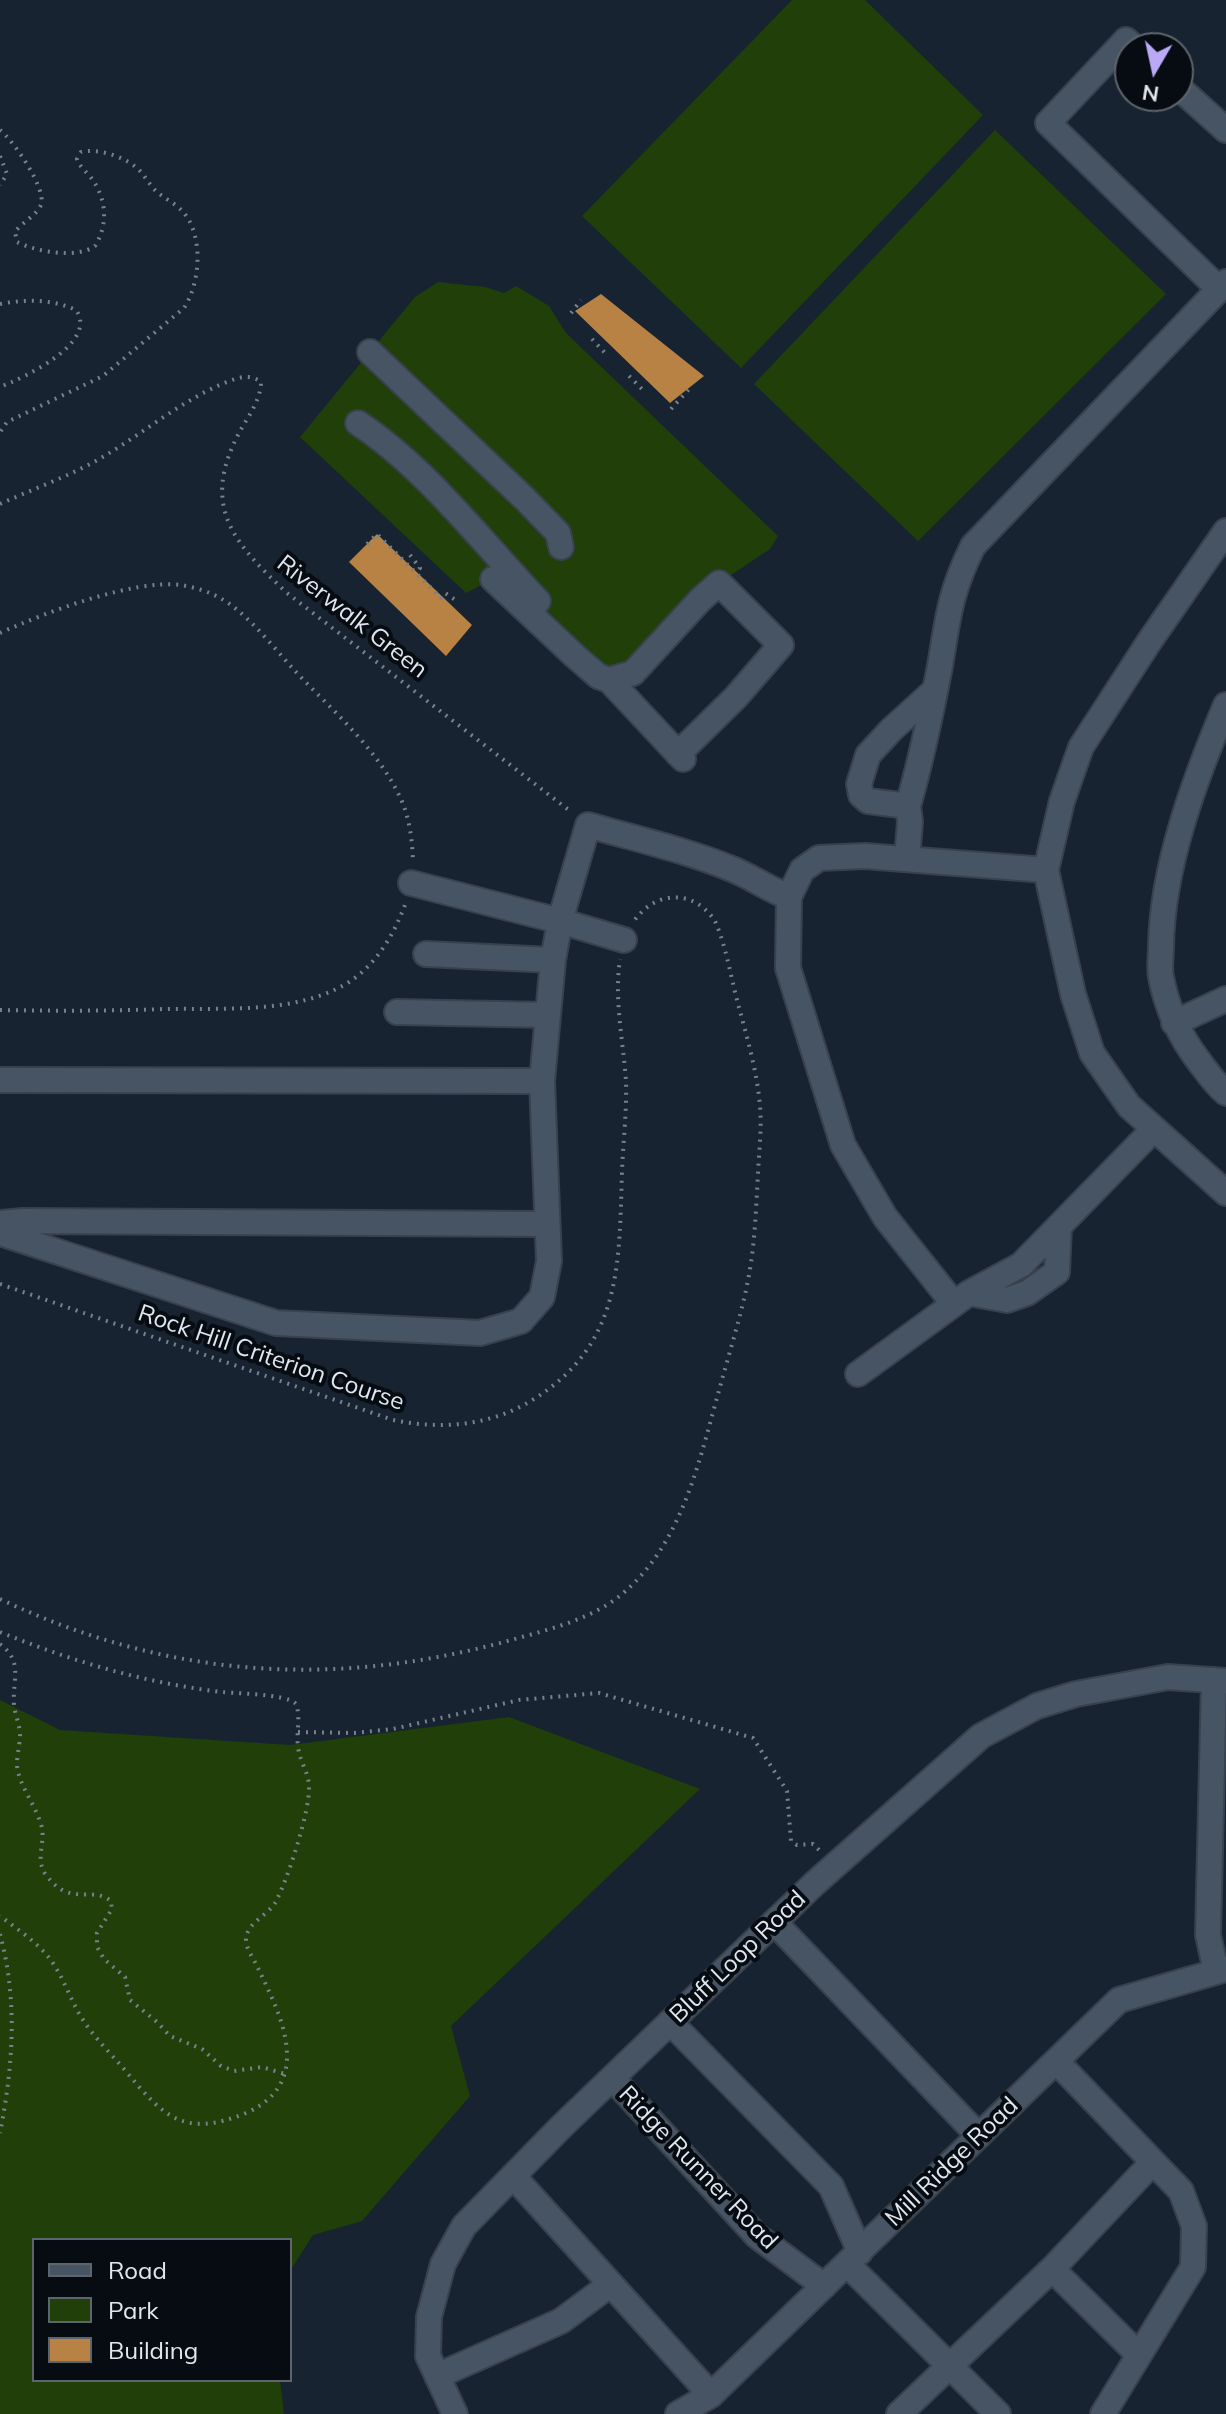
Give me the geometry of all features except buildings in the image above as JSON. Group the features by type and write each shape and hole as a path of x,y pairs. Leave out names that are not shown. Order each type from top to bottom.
{"street":[{"path":"907,858 908,806 934,691 945,621 957,577 973,546 1223,286 1048,123 1114,53"},
{"path":"1194,101 1226,130"},
{"path":"370,352 536,510 558,533 561,547"},
{"path":"358,423 383,440 450,505 548,612 598,676 609,680 681,757 781,645 719,583 633,673 609,680"},
{"path":"1226,531 1081,747 1062,801 1046,870 1073,994 1092,1053 1129,1106 1226,1193"},
{"path":"493,579 548,612"},
{"path":"908,806 868,801 861,795 859,784 868,755 934,691"},
{"path":"1226,705 1199,770 1161,915 1161,975 1174,1023 1190,1050 1217,1086 1226,1093"},
{"path":"0,1233 276,1323 480,1333 521,1321 542,1297 549,1261 542,1081 553,960 560,921 588,825 735,870 789,897"},
{"path":"962,1298 885,1217 843,1145 788,968 789,897 802,870 819,858 907,858 1046,870"},
{"path":"411,883 624,940"},
{"path":"426,954 553,960"},
{"path":"1174,1023 1226,999"},
{"path":"397,1012 548,1015"},
{"path":"0,1080 542,1081"},
{"path":"858,1374 962,1298 1021,1265 1154,1129"},
{"path":"0,1223 547,1224"},
{"name":"Bluff Loop Road","path":"455,2414 428,2356 429,2317 443,2264 464,2226 774,1922 981,1736 1037,1706 1076,1694 1168,1677 1220,1681"},
{"path":"1220,1681 1208,1935 1221,1970"},
{"path":"774,1922 979,2136"},
{"name":"Mill Ridge Road","path":"678,2414 704,2403 1119,2000 1221,1970"},
{"path":"670,2022 831,2186 853,2258 949,2365 998,2414"},
{"path":"1057,2062 1181,2191 1194,2226 1193,2267 1103,2414"},
{"name":"Ridge Runner Road","path":"612,2078 757,2236 824,2286"},
{"path":"899,2414 1052,2269 1153,2162"},
{"path":"513,2176 611,2284 704,2403"},
{"path":"1052,2269 1139,2355"},
{"path":"437,2376 561,2321 611,2284"}],"path":[{"path":"0,130 39,185 43,196 38,211 15,232 17,242 33,248 81,253 95,246 104,223 103,201 93,180 77,159 81,152 93,151 114,156 136,167 156,191 184,212 196,245 197,268 190,300 184,308 123,362 103,376 7,422 0,432"},
{"path":"0,156 7,174 0,185"},
{"path":"571,313 581,300"},
{"path":"0,304 49,302 76,310 82,321 80,330 63,351 49,362 0,387"},
{"path":"592,339 605,353"},
{"path":"629,376 642,389"},
{"name":"Riverwalk Green","path":"0,504 103,457 222,385 241,377 256,378 261,382 259,397 234,444 223,472 222,487 223,509 231,530 248,555 287,593 588,825"},
{"path":"671,409 690,388"},
{"path":"367,544 377,534 441,598 445,593 457,601"},
{"path":"410,555 420,568 416,573"},
{"path":"0,633 51,613 148,586 188,586 223,600 258,631 386,772 405,806 412,851 411,883 400,918 378,954 346,984 321,995 239,1008 0,1010"},
{"name":"Rock Hill Criterion Course","path":"0,1284 404,1422 459,1425 495,1418 530,1402 552,1388 573,1366 600,1329 612,1298 619,1253 626,1084 618,996 619,962 624,940 644,908 663,897 683,898 702,906 710,913 720,932 761,1108 753,1252 744,1298 688,1496 672,1529 641,1576 607,1605 556,1628 432,1658 343,1669 240,1668 168,1657 68,1629 0,1599"},
{"path":"0,1632 66,1658 146,1680 294,1701 298,1710 299,1754 309,1784 308,1801 276,1900 269,1912 249,1928 246,1942 279,2015 286,2047 285,2074 273,2095 248,2112 202,2126 173,2119 149,2100 85,2024 48,1956 0,1916"},
{"path":"0,1644 8,1650 17,1668 14,1695 19,1729 18,1769 41,1826 40,1858 47,1875 69,1894 102,1896 111,1901 112,1909 97,1933 97,1947 104,1959 125,1977 128,1997 170,2036 202,2049 228,2069 242,2071 262,2067 285,2074"},
{"path":"298,1732 380,1730 519,1700 605,1694 753,1738 787,1791 791,1841 797,1845 813,1844 834,1866"},
{"path":"0,1934 13,2029 0,2133"}],"green space":[{"path":"792,0 865,0 983,115 741,368 582,216"},
{"path":"995,130 1166,294 918,541 754,384"},
{"path":"438,282 485,287 504,293 516,286 549,306 566,333 778,536 770,549 719,583 609,680 493,579 466,593 300,437 415,297"},
{"path":"0,1700 60,1730 290,1745 509,1717 700,1789 451,2026 470,2096 362,2221 313,2235 292,2268 292,2238 32,2238 32,2382 280,2382 284,2414 0,2414"}]}
